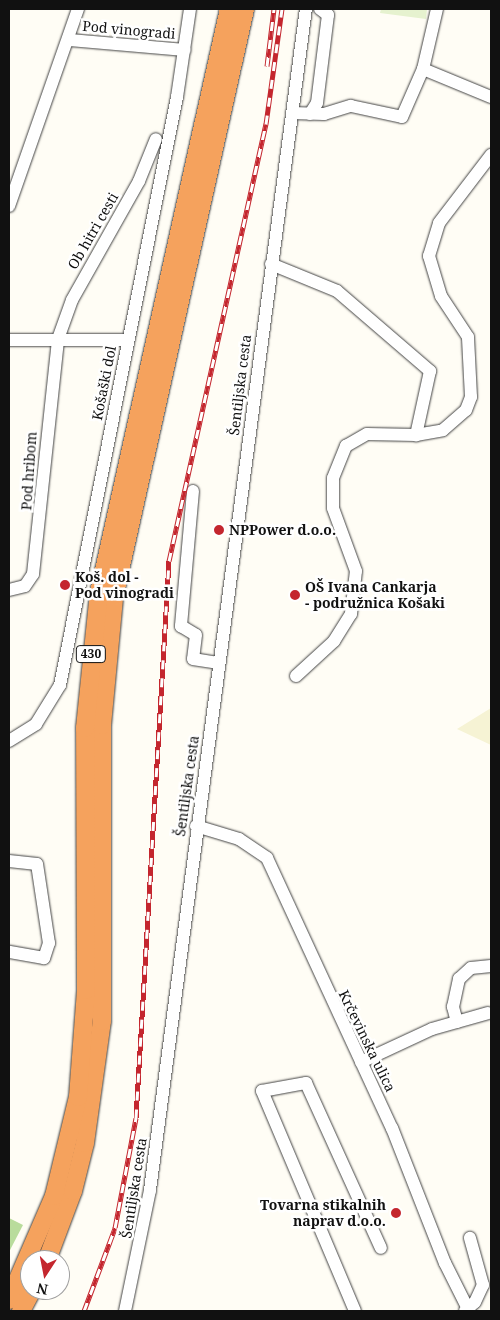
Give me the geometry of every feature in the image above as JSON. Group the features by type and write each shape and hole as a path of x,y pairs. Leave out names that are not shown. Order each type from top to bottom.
{"highway":[{"name":"430","path":"9,1300 54,1196 78,1097 86,990 86,728 99,593 114,509 229,9"},
{"name":"430","path":"51,1250 73,1191 86,1143 102,1021 102,724 114,597 245,9"}],"street":[{"name":"Pod vinogradi","path":"10,199 70,40 78,9"},
{"name":"Košaški dol","path":"9,741 36,724 60,685 184,50 190,9"},
{"name":"Šentiljska cesta","path":"127,1311 150,1190 196,826 306,9"},
{"path":"310,114 317,103 328,15 320,9"},
{"path":"292,113 310,114 351,106 402,117 423,69 437,9"},
{"name":"Pod vinogradi","path":"70,40 184,50"},
{"path":"423,69 491,97"},
{"name":"Ob hitri cesti","path":"58,339 72,300 139,181 156,140"},
{"path":"296,676 334,641 351,614 356,571 333,508 333,478 346,446 367,434 416,435 443,430 466,410 471,397 468,337 441,296 429,256 439,223 491,155"},
{"path":"271,264 337,291 430,371 416,435"},
{"name":"Pod hribom","path":"9,590 25,586 33,574 58,339"},
{"path":"9,340 128,340"},
{"path":"194,491 181,626 196,635 193,659 218,663"},
{"name":"Krčevinska ulica","path":"196,826 239,839 267,858 361,1062 467,1311"},
{"path":"9,861 37,864 49,943 44,958 9,952"},
{"path":"457,1022 453,1007 459,979 471,968 491,966"},
{"path":"361,1062 457,1022 488,1013"},
{"path":"355,1311 262,1091 306,1083 380,1248"},
{"name":"Krčevinska ulica","path":"467,1311 483,1285 470,1238"}],"shaded area":[{"path":"491,708 491,745 457,729"}],"green space":[{"path":"381,9 427,9 426,19 380,13"},
{"path":"9,1218 23,1225 9,1252"}],"railway":[{"path":"267,66 274,9"},
{"path":"84,1311 115,1228 136,1118 169,561 266,124 282,9"}],"place":[{"name":"NPPower d.o.o.","path":"219,530"},
{"name":"Koš. dol - Pod vinogradi","path":"65,585"},
{"name":"OŠ Ivana Cankarja - podružnica Košaki","path":"295,595"},
{"name":"Tovarna stikalnih naprav d.o.o.","path":"396,1213"}]}
